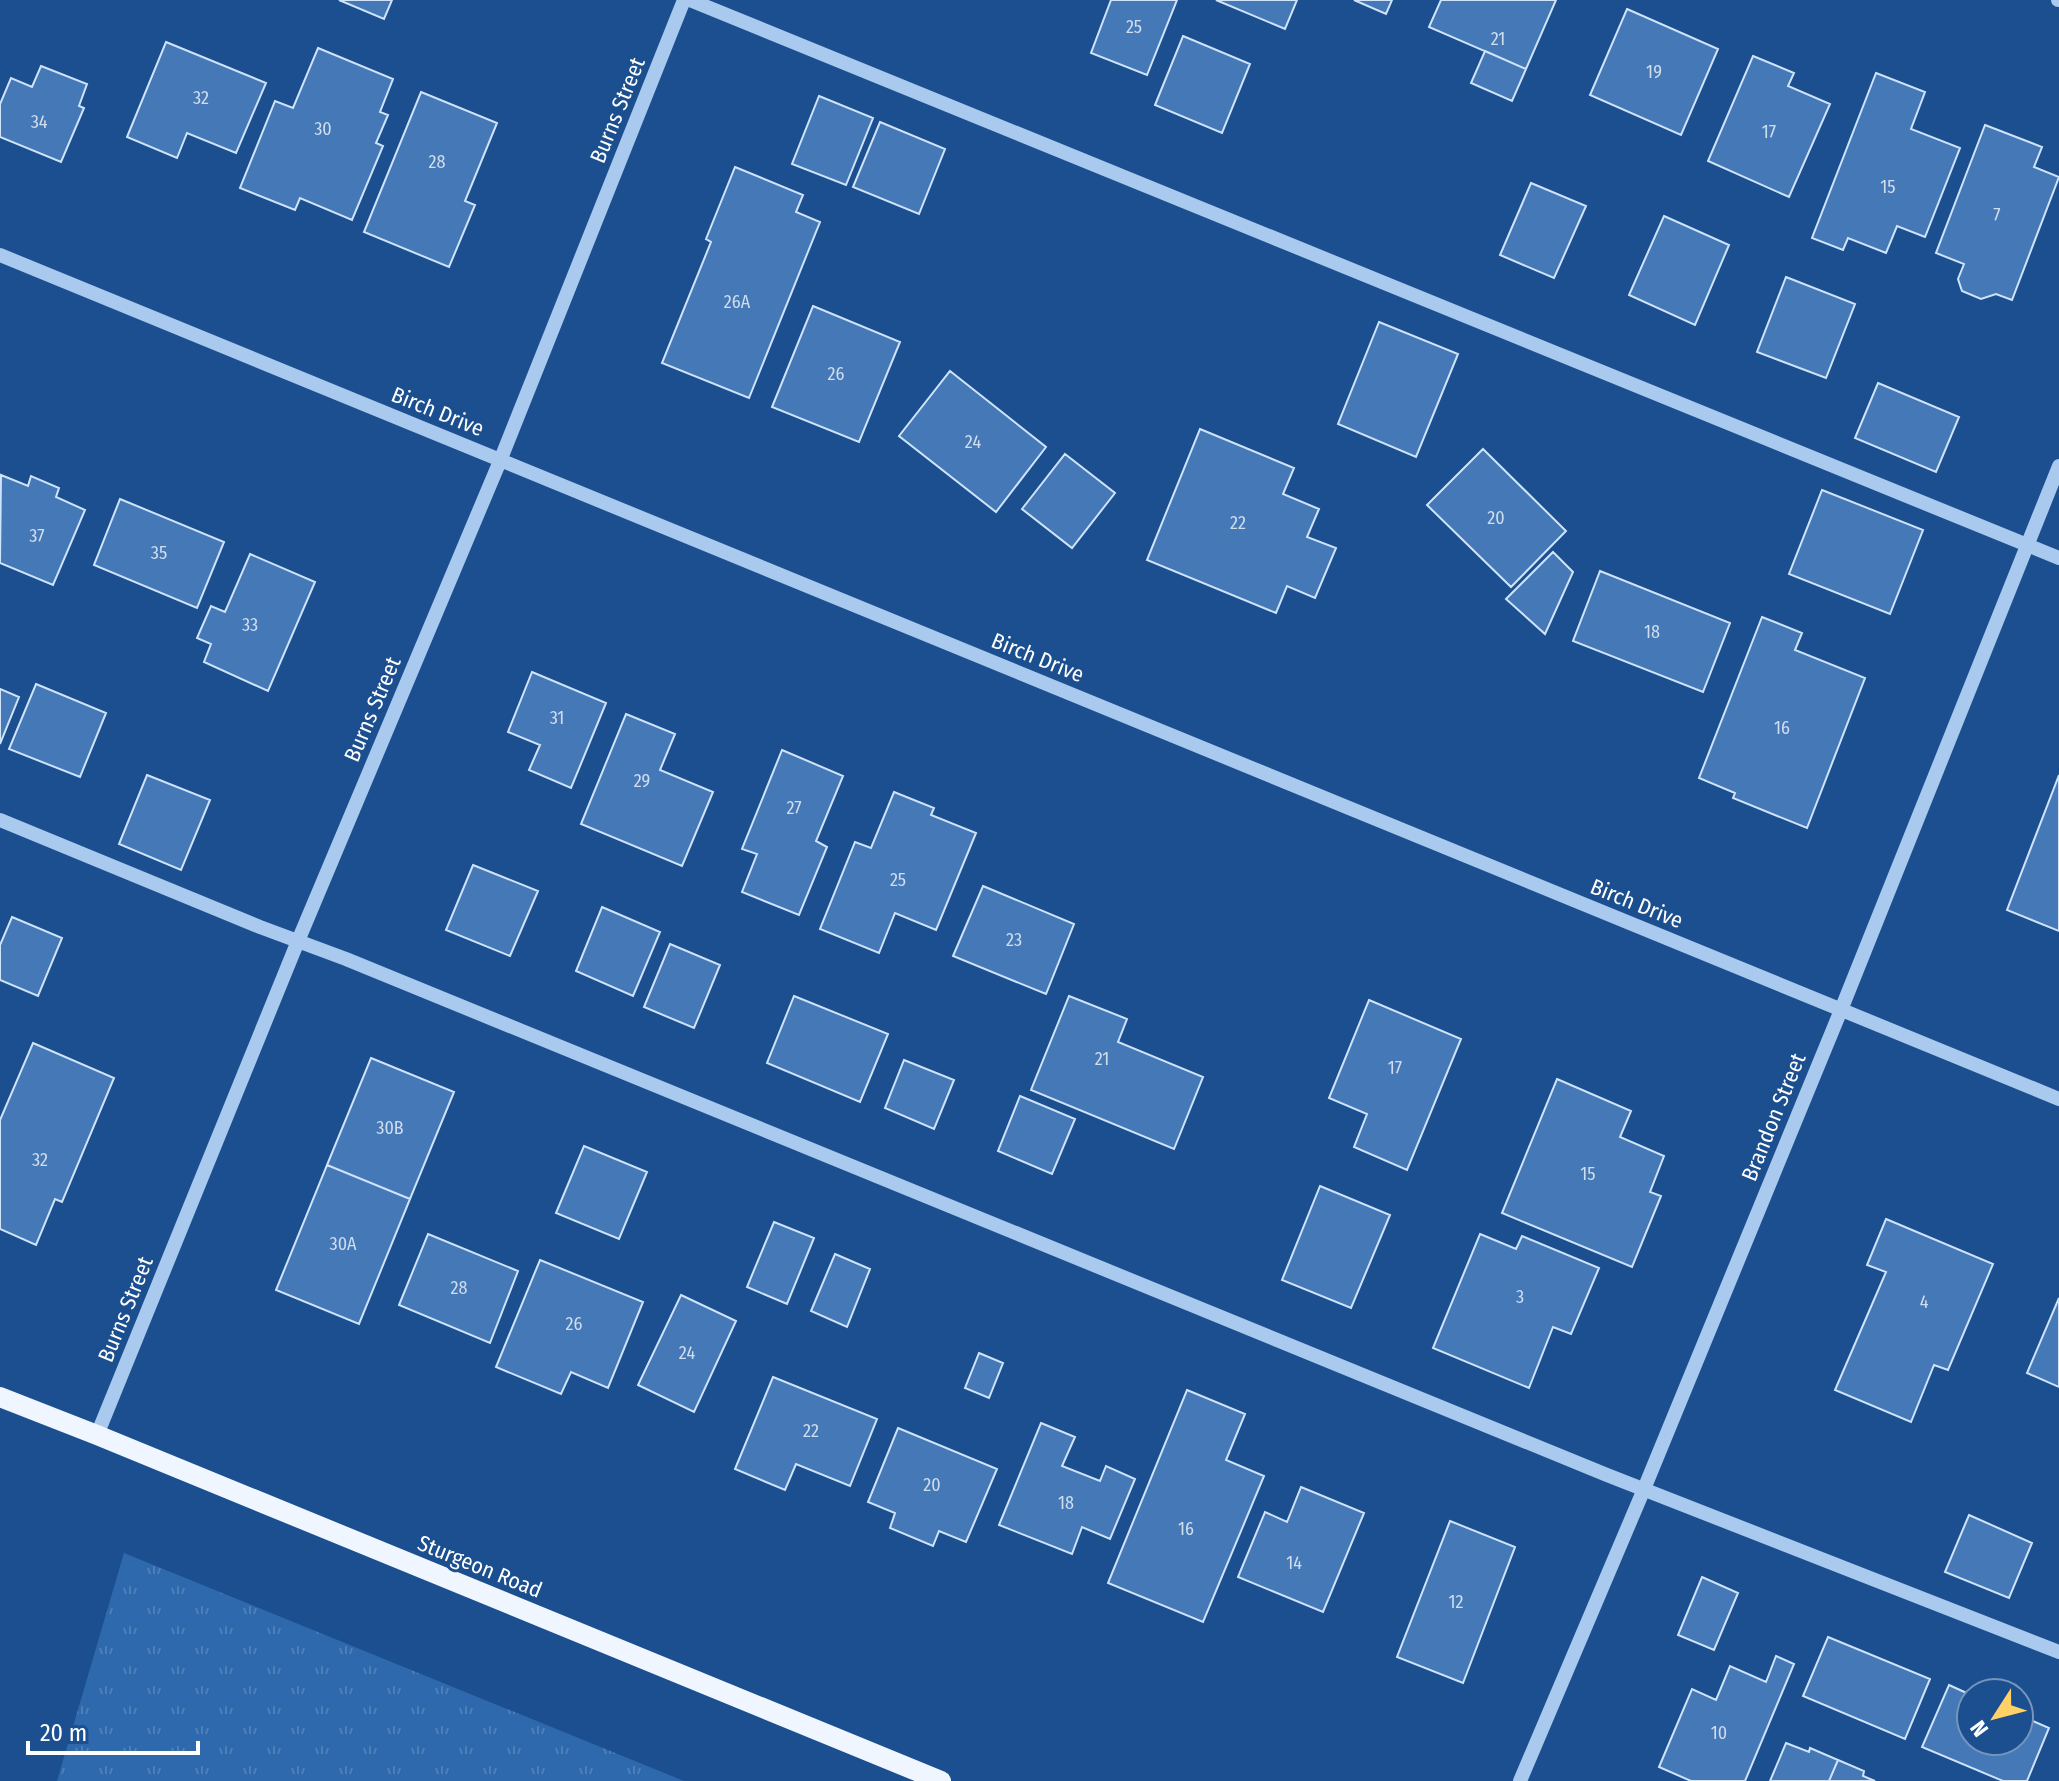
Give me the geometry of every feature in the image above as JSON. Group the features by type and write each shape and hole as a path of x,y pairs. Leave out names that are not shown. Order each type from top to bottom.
{"main road":[{"name":"Sturgeon Road","path":"0,1397 941,1781"}],"street":[{"name":"Burns Street","path":"97,1435 687,0"},
{"path":"687,0 2059,558"},
{"name":"Birch Drive","path":"0,255 2059,1099"},
{"name":"Brandon Street","path":"1520,1781 1841,1010 2059,466"},
{"path":"0,820 1644,1489 2059,1652"}],"green space":[{"path":"124,1553 684,1781 57,1781"}],"building":[{"path":"339,0 392,0 384,19"},
{"path":"1111,0 1177,0 1147,75 1091,53"},
{"path":"1216,0 1297,0 1285,29"},
{"path":"1354,0 1392,0 1386,14"},
{"path":"1441,0 1556,0 1526,69 1429,27"},
{"path":"1627,9 1718,49 1681,135 1590,95"},
{"path":"1183,36 1250,64 1222,133 1155,105"},
{"path":"166,42 266,83 236,153 187,133 177,158 127,137"},
{"path":"318,48 393,79 380,112 388,115 376,143 383,146 352,220 300,198 295,210 240,188 275,101 293,108"},
{"path":"1485,51 1526,69 1512,101 1471,83"},
{"path":"1753,56 1794,73 1788,86 1830,104 1789,197 1708,161"},
{"path":"41,66 87,84 79,106 84,108 61,162 0,137 0,104 11,78 32,87"},
{"path":"1876,73 1925,92 1911,129 1960,148 1925,237 1897,226 1886,253 1848,238 1843,250 1812,238"},
{"path":"421,92 497,123 465,201 475,205 449,267 364,232"},
{"path":"819,96 873,118 846,185 792,164"},
{"path":"880,122 945,149 919,214 853,187"},
{"path":"1985,125 2042,147 2034,167 2059,177 2012,300 1996,294 1981,299 1962,291 1958,279 1964,264 1936,253"},
{"path":"735,167 803,195 796,212 820,222 749,398 662,363 711,242 706,239"},
{"path":"1531,183 1586,206 1554,278 1500,255"},
{"path":"1664,216 1729,245 1695,325 1629,295"},
{"path":"1786,277 1855,304 1826,378 1757,352"},
{"path":"813,306 900,342 859,442 772,407"},
{"path":"1379,322 1458,354 1416,457 1338,424"},
{"path":"950,371 1046,447 996,512 899,436"},
{"path":"1878,383 1959,417 1936,472 1855,438"},
{"path":"1200,429 1294,468 1283,494 1319,509 1307,537 1336,548 1315,598 1287,586 1276,613 1147,560"},
{"path":"1483,449 1566,531 1511,587 1427,505"},
{"path":"1065,454 1115,493 1072,548 1022,509"},
{"path":"1,475 28,486 31,476 59,488 56,497 85,510 53,585 0,563"},
{"path":"1822,490 1923,530 1890,614 1789,574"},
{"path":"120,499 224,542 197,608 94,565"},
{"path":"1553,552 1573,572 1545,634 1506,599"},
{"path":"250,554 315,582 268,691 204,662 211,644 197,638 211,606 225,612"},
{"path":"1600,571 1730,623 1703,692 1573,641"},
{"path":"1762,617 1802,633 1795,650 1865,678 1807,828 1733,798 1735,793 1699,778"},
{"path":"532,672 606,703 571,788 529,770 540,745 508,732"},
{"path":"36,684 106,713 80,777 9,749"},
{"path":"0,689 19,697 0,744"},
{"path":"626,714 675,734 660,770 713,792 682,866 581,824"},
{"path":"782,750 843,776 816,841 827,847 799,915 742,892 757,854 742,849"},
{"path":"147,775 210,800 181,870 119,844"},
{"path":"2059,775 2059,931 2007,910"},
{"path":"894,792 934,808 931,815 976,833 936,930 895,913 879,953 820,929 855,842 871,848"},
{"path":"473,865 538,891 510,956 446,930"},
{"path":"983,886 1074,924 1046,994 953,956"},
{"path":"602,907 660,932 633,996 576,971"},
{"path":"12,917 62,938 38,996 0,980 0,945"},
{"path":"670,944 720,965 694,1028 644,1007"},
{"path":"794,996 888,1034 860,1102 767,1063"},
{"path":"1069,996 1127,1019 1118,1042 1203,1077 1174,1149 1031,1090"},
{"path":"1369,1000 1461,1039 1407,1170 1354,1147 1367,1114 1329,1098"},
{"path":"33,1043 114,1078 62,1202 55,1199 36,1245 0,1229 0,1120"},
{"path":"371,1058 454,1092 410,1199 327,1165"},
{"path":"904,1060 954,1080 934,1129 885,1108"},
{"path":"1557,1079 1631,1111 1620,1137 1664,1156 1650,1192 1661,1196 1632,1267 1502,1213"},
{"path":"1020,1096 1075,1119 1052,1174 998,1151"},
{"path":"584,1146 647,1172 619,1239 556,1213"},
{"path":"327,1165 410,1199 359,1324 276,1290"},
{"path":"1320,1186 1390,1215 1351,1308 1282,1280"},
{"path":"1886,1219 1993,1264 1948,1370 1934,1365 1911,1422 1835,1390 1886,1272 1867,1265"},
{"path":"774,1222 814,1238 787,1304 747,1287"},
{"path":"428,1234 518,1271 490,1343 399,1305"},
{"path":"1480,1234 1516,1249 1522,1236 1599,1268 1571,1334 1553,1327 1529,1388 1433,1348"},
{"path":"835,1254 870,1269 847,1327 811,1311"},
{"path":"540,1260 643,1302 608,1388 571,1372 561,1394 496,1367"},
{"path":"681,1295 736,1321 694,1412 638,1385"},
{"path":"2059,1298 2059,1387 2027,1373"},
{"path":"979,1353 1003,1363 989,1398 965,1388"},
{"path":"773,1377 877,1419 850,1486 796,1464 785,1490 735,1469"},
{"path":"1187,1390 1245,1414 1226,1460 1264,1476 1203,1622 1108,1583"},
{"path":"1041,1423 1075,1437 1062,1466 1100,1481 1106,1466 1135,1479 1110,1539 1082,1527 1072,1554 999,1525"},
{"path":"898,1428 997,1469 966,1542 939,1531 933,1546 890,1528 895,1513 868,1502"},
{"path":"1301,1487 1364,1513 1323,1612 1238,1577 1265,1512 1287,1522"},
{"path":"1969,1515 2032,1543 2009,1598 1945,1572"},
{"path":"1450,1521 1515,1547 1463,1683 1397,1657"},
{"path":"1702,1577 1738,1593 1714,1650 1678,1635"},
{"path":"1828,1637 1930,1679 1905,1739 1803,1696"},
{"path":"1776,1656 1794,1664 1745,1781 1691,1781 1659,1767 1692,1689 1716,1700 1730,1666 1766,1682"},
{"path":"1949,1685 1955,1688 1955,1757 2035,1757 2035,1722 2049,1728 2027,1781 2003,1781 1922,1747"},
{"path":"1786,1743 1809,1752 1810,1748 1838,1760 1829,1781 1770,1781"},
{"path":"1838,1760 1864,1771 1863,1776 1875,1781 1829,1781"}]}
